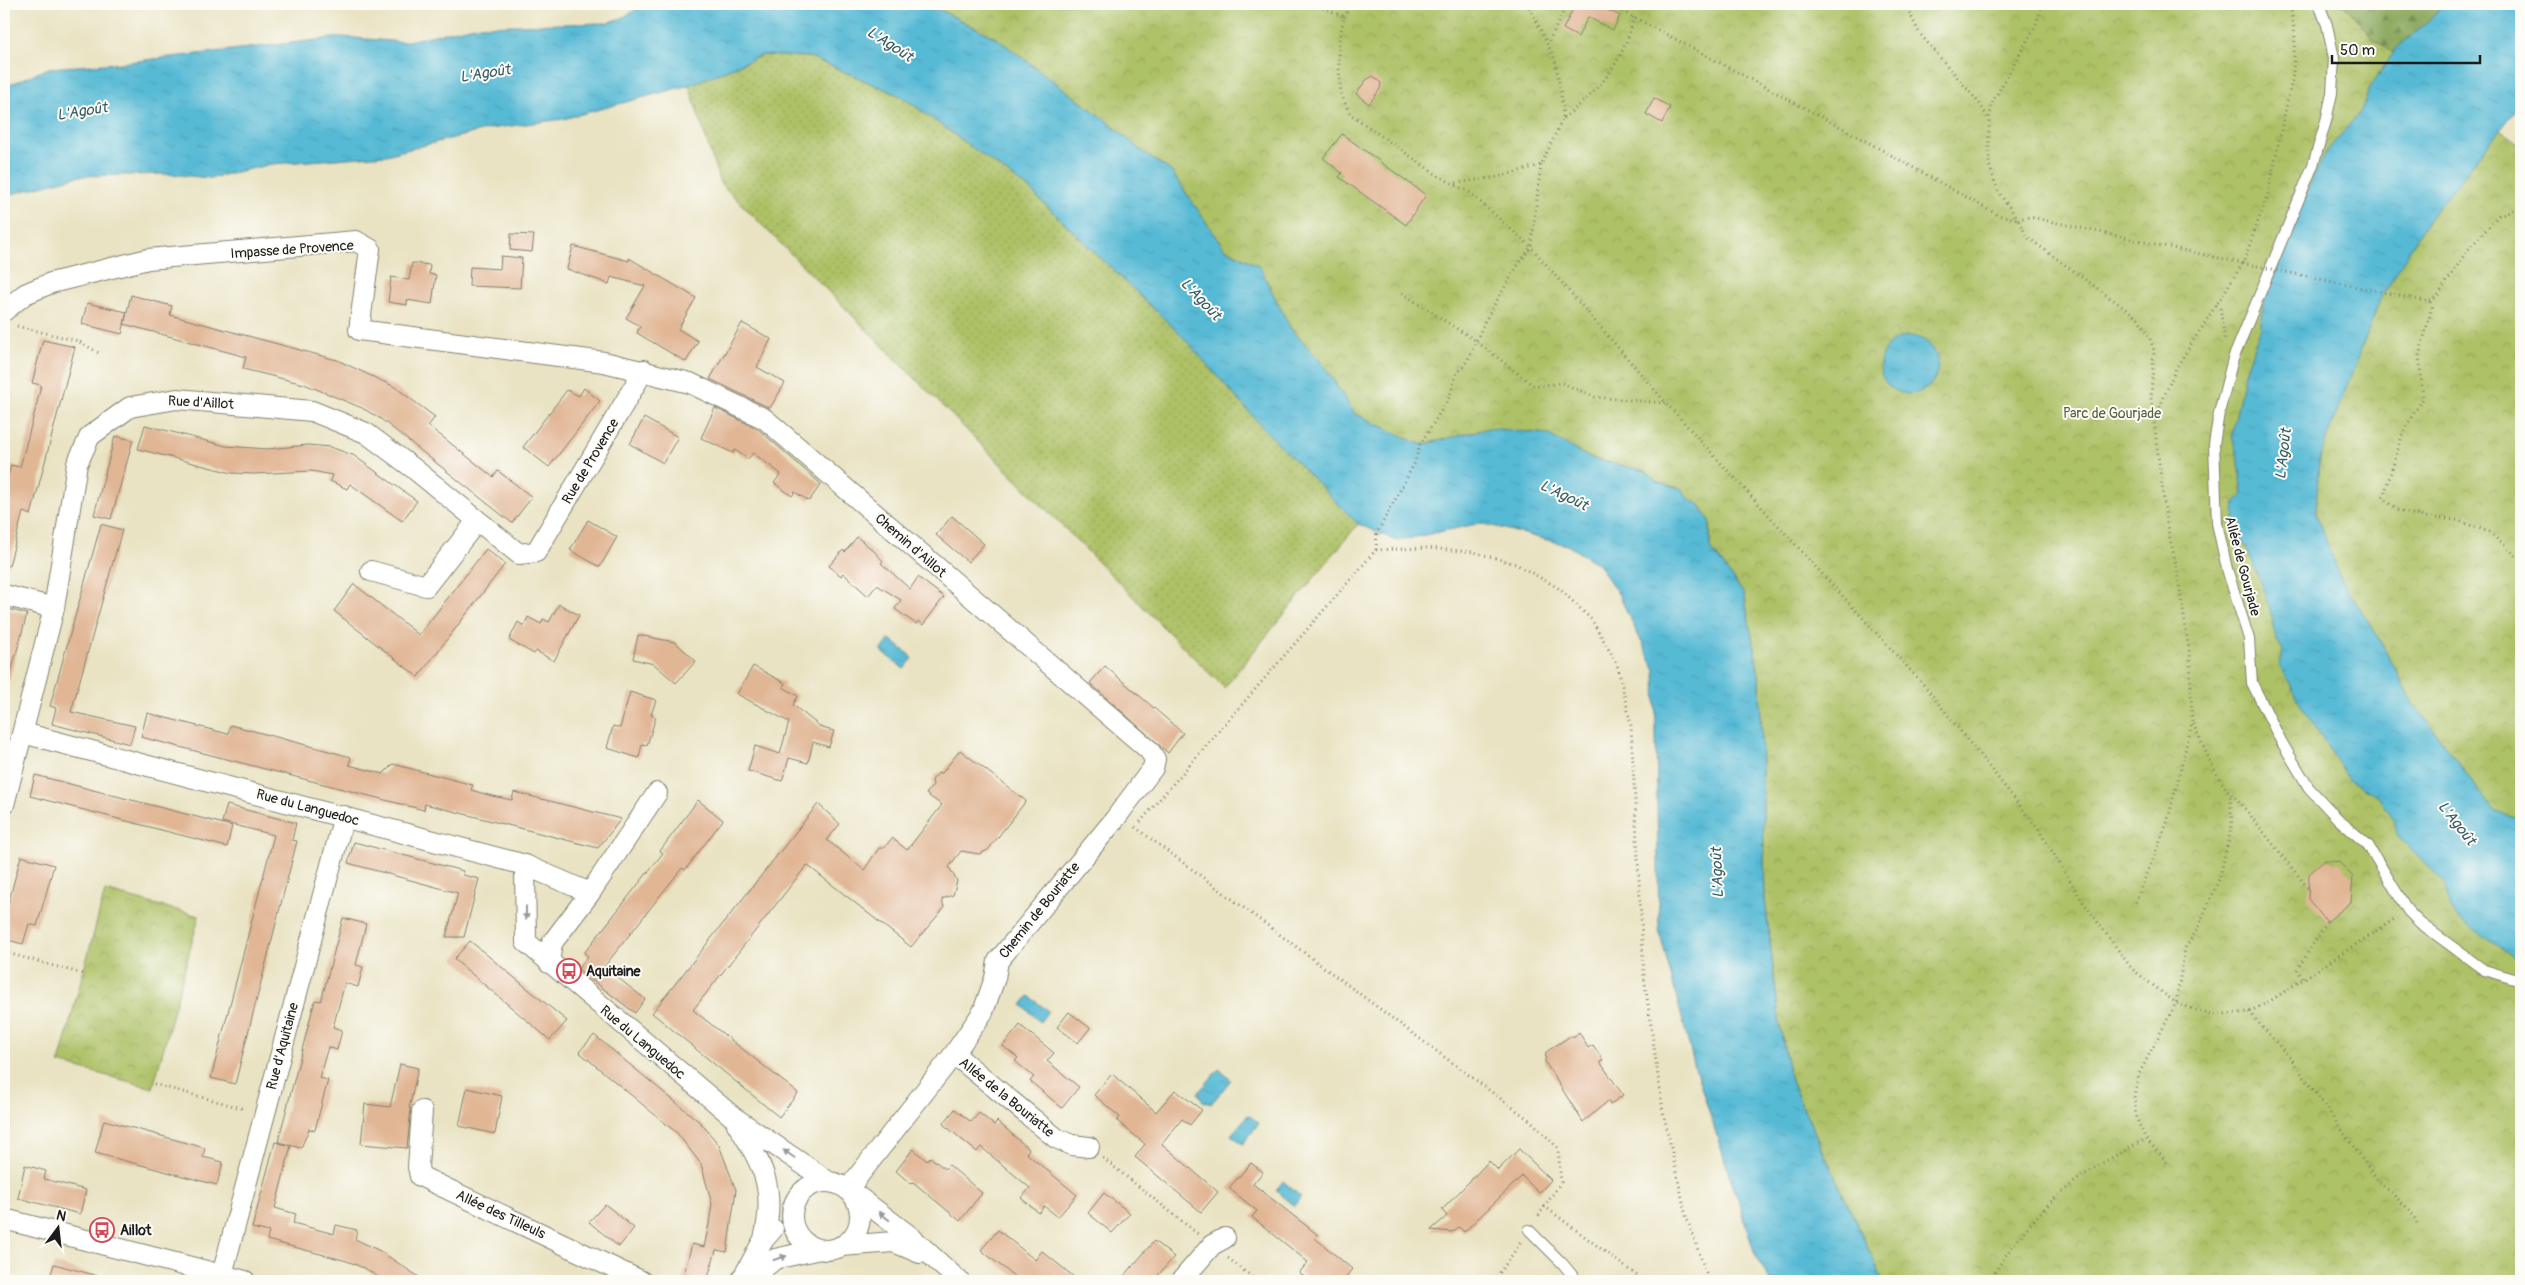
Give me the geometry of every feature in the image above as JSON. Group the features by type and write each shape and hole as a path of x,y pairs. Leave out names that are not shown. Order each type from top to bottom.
{"street":[{"name":"Impasse de Provence","path":"8,318 25,294 51,283 148,259 356,241 370,249 359,330 604,362 644,370"},
{"name":"Rue de Provence","path":"536,552 644,370"},
{"name":"Chemin d'Aillot","path":"644,370 690,383 764,419 1149,750 1155,759"},
{"name":"Rue d'Aillot","path":"4,805 54,608 77,464 90,436 130,408 157,401 177,399 312,411 366,433 519,554 536,552"},
{"path":"371,571 426,586 477,520"},
{"path":"4,596 54,608"},
{"name":"Rue du Languedoc","path":"23,733 525,865 590,894"},
{"name":"Chemin de Bouriatte","path":"838,1186 954,1054 983,1012 991,995 998,961 1153,768 1155,759"},
{"path":"549,963 552,943 590,894 657,794"},
{"name":"Rue d'Aquitaine","path":"222,1275 263,1114 344,816"},
{"name":"Rue du Languedoc","path":"525,865 526,942 732,1116 838,1186 911,1238 933,1260"},
{"name":"Allée de la Bouriatte","path":"954,1054 1056,1138 1072,1145 1089,1147"},
{"name":"Allée des Tilleuls","path":"422,1111 418,1166 420,1176 641,1281"},
{"name":"Rue du Languedoc","path":"732,1116 760,1164 776,1212 764,1239 741,1281"},
{"path":"820,1249 804,1242 776,1212 795,1203 809,1187 838,1186 857,1201 860,1210 860,1222 852,1238 841,1246"},
{"path":"795,1203 793,1222 797,1233"},
{"path":"4,1219 244,1281"},
{"path":"748,1281 775,1259 841,1246 894,1242 933,1260 959,1281"},
{"path":"1181,1281 1218,1242"}],"lane":[{"name":"Allée de Gourjade","path":"2319,4 2327,25 2334,58 2332,93 2326,121 2313,165 2233,359 2216,428 2213,461 2214,500 2227,569 2249,639 2252,683 2309,788 2338,820 2368,845 2408,911 2420,923 2484,970 2521,981"},
{"path":"1529,1230 1564,1264 1577,1281"}],"path":[{"path":"1314,4 1344,17"},
{"path":"1352,4 1344,17 1339,41 1341,94 1350,114 1440,178 1469,192 1530,247 1666,403 1923,684 2037,827 2083,902 2132,969 2176,1003 2211,1016 2249,1012 2270,1002 2303,978 2408,911"},
{"path":"1528,4 1548,41 1555,60 1563,118"},
{"path":"1548,41 1567,4"},
{"path":"1609,4 1998,215 2018,219 2030,217 2430,302 2438,296 2467,251 2499,215 2521,207"},
{"path":"1905,4 1920,34 1980,104 1989,120"},
{"path":"2042,4 2036,25 1993,102 1989,120 1989,166 1999,193 2018,219 2027,237 2138,318 2148,333 2154,350 2151,398 2153,421 2167,526 2176,564 2190,656 2192,723 2167,823 2134,906"},
{"path":"2153,421 2176,368 2243,263 2268,194 2293,74 2296,34 2290,4"},
{"path":"1101,833 1119,834 1135,827 1376,550 1377,533 1414,464 1420,445 1450,396 1456,376 1467,360 1486,318 1518,263 1530,247 1541,165 1563,118 1596,91 1610,72 1624,51 1634,16"},
{"path":"1455,184 1498,177 1541,165"},
{"path":"1402,293 1476,341 1534,386 1562,383 1595,397 1666,403"},
{"path":"2430,302 2432,306 2419,356 2423,398 2403,433 2383,498 2397,510 2424,517 2456,520 2489,532 2521,560"},
{"path":"2216,306 2220,308 2227,357 2233,359"},
{"path":"8,318 78,341 98,353"},
{"path":"1376,550 1435,549 1474,552 1516,564 1560,589 1592,620 1617,664 1630,724 1644,976 1663,1111 1686,1216 1709,1281"},
{"path":"2192,723 2208,752 2216,774 2230,794 2238,800 2308,888"},
{"path":"2167,1162 2146,1139 2136,1117 2135,1089 2139,1074 2176,1003 2185,948 2196,932 2210,900 2226,853 2232,824 2230,794"},
{"path":"1135,827 1532,1122 1558,1148 1562,1182 1494,1281"},
{"path":"2303,978 2297,970 2327,922"},
{"path":"4,952 83,974"},
{"path":"2249,1012 2292,1060 2378,1182 2411,1210 2417,1223"},
{"path":"154,1084 263,1114"},
{"path":"1990,1281 2029,1225 2076,1180 2146,1139"},
{"path":"1089,1147 1218,1242 1257,1281"},
{"path":"1544,1206 1644,1281"}],"green space":[{"name":"Parc de Gourjade","path":"919,4 2344,4 2371,37 2519,144 2521,141 2521,1281 1883,1281 1791,1081 1780,1028 1765,899 1760,681 1744,594 1710,547 1710,521 1700,505 1688,498 1682,489 1656,481 1646,471 1590,458 1547,434 1489,429 1420,445 1354,413 1323,364 1291,329 1259,266 1224,248 1171,171 1145,154 1108,122 996,38 942,11"},
{"path":"2344,4 2447,4 2393,54 2371,37"},
{"path":"763,55 810,57 901,96 1028,188 1183,337 1265,430 1358,524 1224,688 720,183 689,85"},
{"path":"105,891 199,916 153,1088 59,1063"}],"water":[{"name":"L'Agoût","path":"645,4 919,4 942,11 996,38 1108,122 1145,154 1171,171 1224,248 1259,266 1291,329 1323,364 1354,413 1421,445 1489,428 1547,434 1590,458 1646,471 1656,481 1682,489 1688,498 1700,505 1710,521 1710,547 1744,594 1760,681 1765,899 1780,1028 1791,1081 1883,1281 1770,1281 1756,1257 1695,1068 1659,930 1655,670 1619,595 1598,564 1567,545 1481,523 1397,541 1358,524 1265,430 1183,337 1028,188 901,96 810,57 763,55 689,85 563,119 489,129 386,155 272,164 210,178 169,174 79,176 4,196 4,87 49,68 120,63 342,37 403,42 475,26 607,23 622,18"},
{"name":"L'Agoût","path":"2447,4 2521,4 2521,104 2427,221 2380,300 2319,458 2316,514 2341,580 2372,626 2412,701 2494,811 2521,819 2521,962 2457,917 2450,909 2444,882 2398,837 2394,821 2377,795 2349,780 2299,701 2280,665 2283,650 2276,639 2269,606 2253,563 2234,522 2235,503 2243,494 2239,463 2232,435 2244,375 2260,330 2268,281 2314,175 2326,152 2361,111 2370,87 2396,49"},
{"path":"1909,336 1925,341 1933,349 1938,365 1933,381 1925,389 1909,394 1893,389 1885,381 1880,365 1885,349 1893,341"},
{"path":"890,639 913,658 904,669 881,651"},
{"path":"1029,996 1048,1011 1040,1022 1022,1005"},
{"path":"1219,1069 1231,1080 1211,1104 1203,1101 1198,1093"},
{"path":"1248,1115 1259,1123 1243,1144 1231,1135"},
{"path":"1283,1181 1301,1197 1294,1206 1276,1191"}],"building":[{"path":"1562,4 1596,4 1620,16 1613,30 1588,17 1578,37 1563,29 1573,9"},
{"path":"1373,76 1381,83 1380,89 1369,104 1356,94 1366,80"},
{"path":"1654,98 1670,107 1662,123 1646,114"},
{"path":"1342,134 1426,195 1406,225 1339,177 1342,173 1323,158"},
{"path":"511,234 534,235 532,252 510,250"},
{"path":"573,246 629,261 629,258 696,298 678,329 698,341 686,362 637,333 640,326 626,318 645,286 611,277 609,284 567,269"},
{"path":"501,256 522,258 520,288 469,286 470,267 500,269"},
{"path":"412,263 430,265 429,274 436,275 432,304 407,300 407,305 388,302 391,277 409,280"},
{"path":"131,295 172,306 170,315 337,360 395,387 435,417 428,426 493,477 498,471 532,497 512,523 381,419 362,408 304,384 243,369 246,357 124,324"},
{"path":"87,303 127,312 122,334 82,324"},
{"path":"742,323 771,339 757,367 785,383 770,408 710,379"},
{"path":"43,340 75,347 31,515 23,512 9,566 4,566 4,492 11,465 20,467 36,407 41,385 32,383"},
{"path":"584,388 600,401 549,467 523,447 567,390 579,396"},
{"path":"715,408 758,429 821,484 809,501 795,492 792,496 774,483 781,474 753,453 748,459 735,450 733,453 701,438"},
{"path":"644,418 678,437 663,463 630,444"},
{"path":"145,425 226,446 267,449 308,445 330,447 353,455 417,501 402,521 350,484 347,489 330,481 332,475 312,471 254,474 232,473 138,449"},
{"path":"115,436 133,440 111,519 94,515"},
{"path":"952,516 984,544 968,562 936,535"},
{"path":"588,520 617,537 600,567 570,550"},
{"path":"101,524 122,530 71,712 135,726 130,744 52,724 56,708 50,706"},
{"path":"857,537 874,551 883,561 881,563 910,589 918,577 944,597 923,625 918,621 916,624 895,609 901,600 877,585 868,596 843,573 841,576 829,566 843,550 845,552"},
{"path":"486,549 505,564 418,677 334,611 354,584 419,635"},
{"path":"559,604 579,615 554,661 536,651 534,654 509,640 518,622 524,626 528,617 541,624 543,619 549,622"},
{"path":"4,608 27,614 9,680 4,680"},
{"path":"638,635 675,642 696,661 676,683 654,664 633,659"},
{"path":"753,666 785,683 783,687 798,696 793,705 822,728 834,731 829,747 813,742 808,763 789,758 782,781 748,771 755,746 780,754 789,722 737,694"},
{"path":"1105,666 1183,733 1168,753 1090,683"},
{"path":"630,692 656,700 651,715 656,717 647,745 642,744 639,758 607,748 613,726 620,728"},
{"path":"147,713 228,734 230,725 250,730 351,757 349,765 383,774 393,764 473,785 471,790 492,796 512,800 514,792 621,819 598,848 425,804 424,810 141,737"},
{"path":"960,750 1026,801 988,850 979,854 961,851 949,867 957,881 953,895 942,899 944,908 911,947 807,865 693,1010 798,1093 779,1117 652,1013 818,804 840,824 827,840 864,870 879,848 884,848 892,838 907,850 942,805 926,794 933,785 932,780 938,773 942,773"},
{"path":"35,775 232,826 227,847 30,796"},
{"path":"698,800 723,820 685,870 682,868 604,967 645,999 635,1013 578,969 588,956 584,953 663,853 660,851"},
{"path":"227,805 296,823 292,840 297,841 235,1084 211,1078 274,835 222,822"},
{"path":"354,842 463,871 463,875 479,879 464,937 446,937 458,893 348,863"},
{"path":"21,856 54,865 37,926 29,924 23,944 4,939 4,919"},
{"path":"2325,860 2339,862 2353,877 2351,902 2327,922 2308,899 2309,874"},
{"path":"343,918 366,924 356,965 363,967 358,987 345,983 333,1027 342,1030 337,1050 328,1047 319,1078 328,1080 315,1130 309,1129 301,1148 278,1142 315,1000 321,1001"},
{"path":"470,941 567,1021 550,1040 454,959"},
{"path":"1069,1012 1090,1028 1078,1043 1057,1027"},
{"path":"1020,1025 1054,1053 1047,1061 1079,1087 1062,1108 1030,1081 1034,1077 1015,1061 1018,1058 1003,1046"},
{"path":"1579,1032 1588,1048 1593,1045 1603,1060 1600,1062 1623,1095 1610,1105 1608,1101 1583,1122 1545,1062 1546,1052 1569,1037 1575,1037"},
{"path":"594,1035 701,1123 719,1145 736,1190 727,1252 716,1250 707,1281 682,1281 692,1244 704,1247 709,1224 712,1204 701,1164 677,1133 579,1052"},
{"path":"400,1064 418,1068 409,1109 411,1109 407,1148 361,1144 365,1104 390,1107"},
{"path":"1112,1074 1156,1112 1175,1090 1202,1110 1190,1125 1182,1119 1162,1144 1218,1192 1201,1212 1135,1157 1145,1144 1117,1121 1120,1117 1094,1095"},
{"path":"467,1088 502,1096 495,1134 459,1126"},
{"path":"955,1109 971,1122 979,1113 994,1125 997,1121 1029,1149 1026,1153 1077,1195 1058,1217 1044,1206 1039,1213 1021,1198 1030,1188 981,1147 977,1152 943,1124"},
{"path":"104,1120 205,1148 203,1157 223,1162 217,1185 95,1153"},
{"path":"275,1142 291,1146 275,1208 296,1214 293,1223 334,1234 336,1225 357,1230 355,1239 380,1251 425,1281 384,1281 366,1269 347,1261 267,1240 269,1232 252,1228"},
{"path":"913,1149 927,1161 930,1157 945,1169 949,1165 982,1193 960,1221 913,1182 911,1184 896,1171"},
{"path":"1519,1149 1551,1180 1539,1193 1522,1176 1464,1232 1459,1227 1452,1232 1431,1230 1447,1216 1442,1210 1489,1161 1498,1170"},
{"path":"1251,1163 1263,1172 1253,1184 1318,1235 1315,1238 1352,1269 1343,1281 1310,1281 1299,1273 1308,1262 1252,1217 1257,1211 1229,1188"},
{"path":"25,1165 46,1171 44,1179 86,1190 80,1214 18,1198"},
{"path":"1104,1193 1130,1213 1112,1233 1088,1213"},
{"path":"605,1204 634,1228 619,1247 589,1222"},
{"path":"998,1230 1035,1260 1042,1251 1079,1281 1020,1281 981,1250"},
{"path":"1154,1241 1174,1257 1153,1281 1120,1281"},
{"path":"54,1264 98,1276 97,1281 49,1281"}],"place":[{"name":"Aquitaine","path":"569,971"},
{"name":"Aillot","path":"102,1230"}]}
